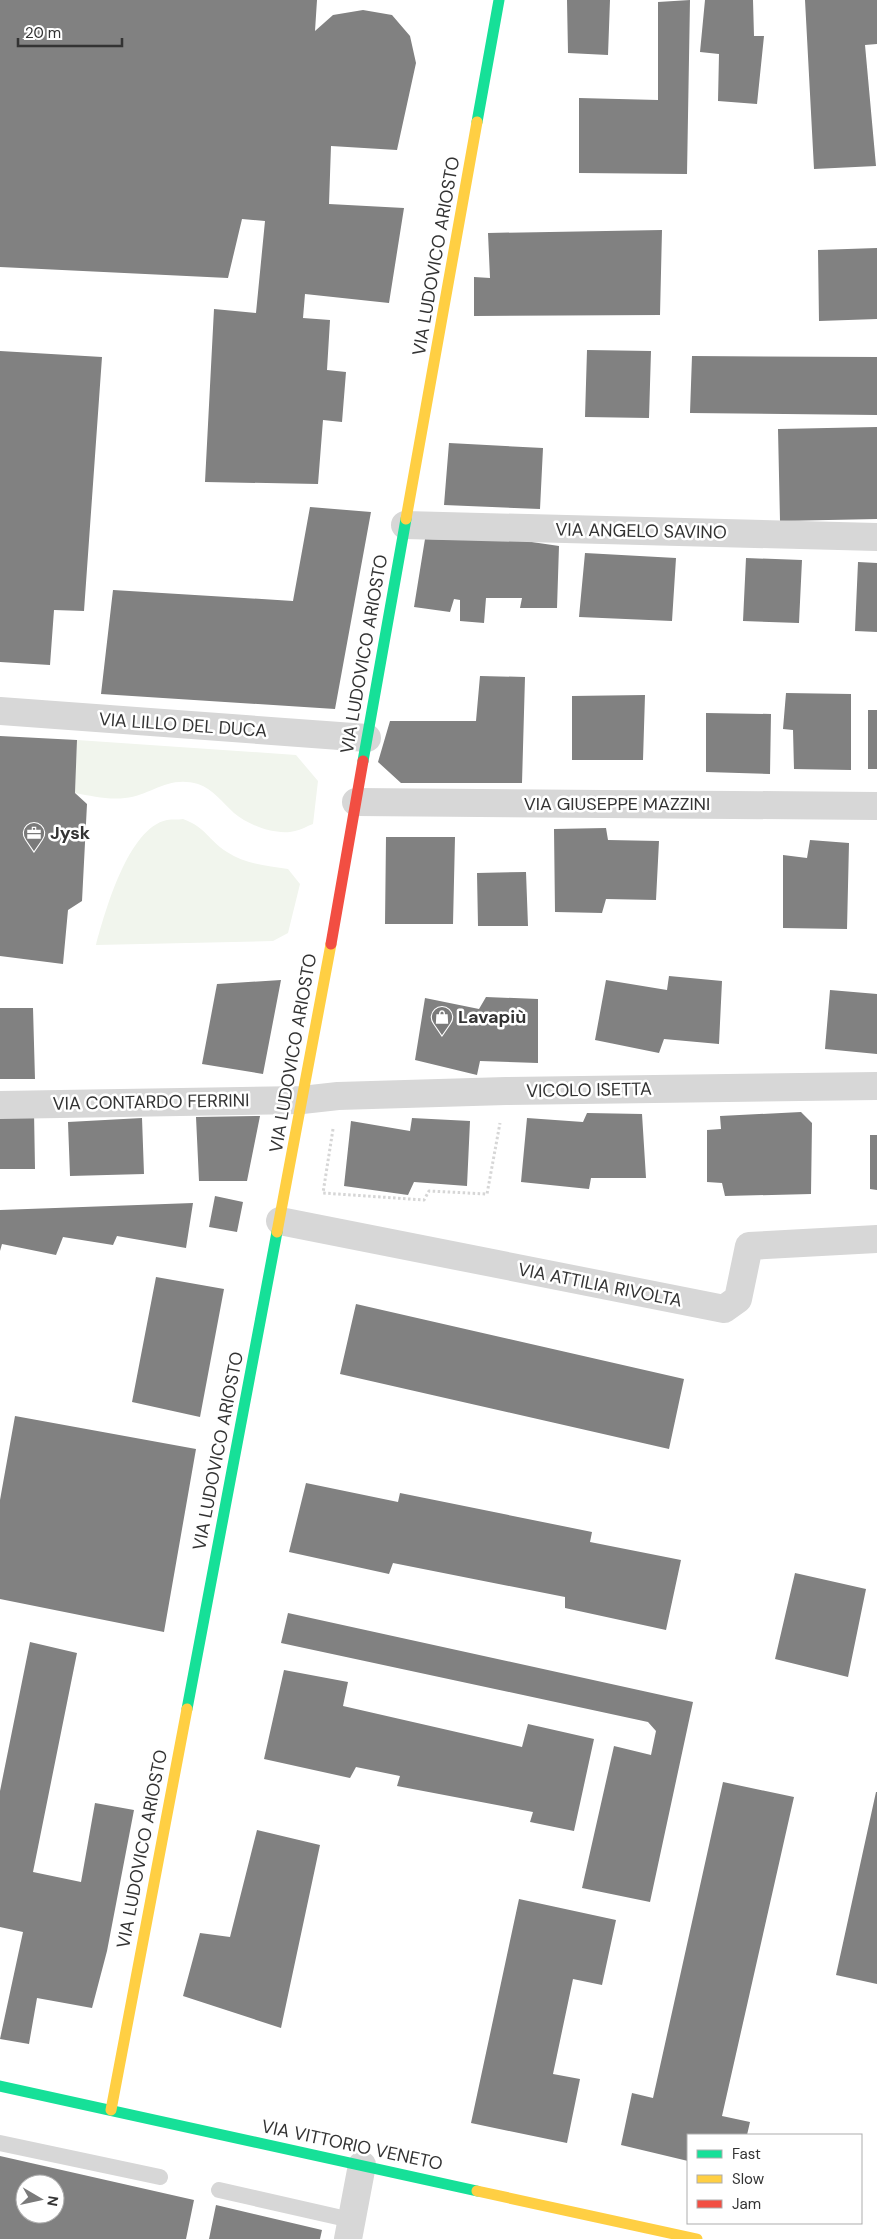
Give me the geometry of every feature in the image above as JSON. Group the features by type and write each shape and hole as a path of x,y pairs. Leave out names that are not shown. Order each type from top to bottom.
{"street":[{"name":"VIA LUDOVICO ARIOSTO","path":"111,2110 280,1221 499,0"},
{"name":"VIA ANGELO SAVINO","path":"406,525 877,537"},
{"name":"VIA LILLO DEL DUCA","path":"0,711 367,738"},
{"name":"VIA GIUSEPPE MAZZINI","path":"356,802 877,806"},
{"name":"VICOLO ISETTA","path":"302,1100 338,1096 506,1091 877,1086"},
{"name":"VIA CONTARDO FERRINI","path":"0,1105 302,1100"},
{"name":"VIA ATTILIA RIVOLTA","path":"280,1221 724,1309 738,1299 749,1246 877,1239"},
{"name":"VIA VITTORIO VENETO","path":"0,2086 362,2165 630,2232 697,2239"},
{"path":"350,2229 362,2165"}],"lane":[{"path":"0,2143 160,2178"},
{"path":"219,2190 350,2229"}],"path":[{"path":"338,1096 324,1194 424,1200 429,1191 487,1194 506,1091"}],"shaded area":[{"path":"77,740 296,755 318,781 313,824 287,832 271,831 247,822 203,786 187,782 169,784 125,798 106,798 75,793"},
{"path":"183,819 197,826 221,848 234,856 256,864 288,869 300,884 288,933 273,941 96,945 105,913 120,873 141,838 153,826 167,820"}],"building":[{"path":"0,0 317,0 315,31 333,15 363,10 392,15 410,36 416,63 397,150 331,146 329,204 404,208 389,303 305,294 303,318 330,320 327,370 346,372 342,422 323,420 318,484 205,482 214,309 256,313 265,221 242,219 228,278 0,267"},
{"path":"567,0 610,0 608,55 568,53"},
{"path":"690,0 687,174 579,173 579,98 658,100 658,2"},
{"path":"705,0 753,0 754,36 764,36 757,104 718,101 719,54 700,52"},
{"path":"805,0 877,0 877,44 865,45 876,166 814,169"},
{"path":"662,230 660,315 474,316 474,277 490,278 488,233"},
{"path":"877,248 877,319 819,321 818,250"},
{"path":"587,350 651,351 649,418 585,417"},
{"path":"0,351 102,357 84,611 54,610 50,665 0,662"},
{"path":"692,356 877,357 877,415 690,413"},
{"path":"877,427 877,519 780,521 778,429"},
{"path":"449,443 543,448 540,509 444,505"},
{"path":"310,507 371,512 335,709 101,694 113,590 293,601"},
{"path":"425,539 525,541 559,546 557,608 520,608 522,598 486,598 484,623 460,621 460,600 454,599 450,612 414,607"},
{"path":"585,553 676,558 672,621 579,617"},
{"path":"746,558 802,560 799,623 743,621"},
{"path":"858,562 877,563 877,632 855,631"},
{"path":"480,676 525,677 522,783 401,783 378,762 390,721 476,721"},
{"path":"786,693 851,694 851,770 794,769 793,730 783,729"},
{"path":"645,695 643,760 572,760 572,696"},
{"path":"868,710 877,710 877,769 868,769"},
{"path":"706,713 771,714 770,774 706,772"},
{"path":"0,736 77,740 75,793 87,804 82,901 68,910 63,964 0,956"},
{"path":"606,828 608,840 659,841 656,900 606,899 602,913 555,912 554,829"},
{"path":"386,837 455,837 453,924 385,924"},
{"path":"810,840 849,843 847,929 783,928 783,855 807,858"},
{"path":"526,872 528,926 478,926 477,873"},
{"path":"669,976 722,981 719,1044 664,1039 659,1053 595,1040 606,980 667,990"},
{"path":"281,980 263,1074 202,1064 217,984"},
{"path":"830,990 877,994 877,1054 825,1049"},
{"path":"486,997 538,999 538,1063 480,1061 477,1075 415,1060 425,998 479,1009"},
{"path":"0,1008 33,1008 35,1079 0,1079"},
{"path":"34,1111 35,1169 0,1169 0,1113"},
{"path":"801,1112 812,1123 811,1194 725,1196 722,1183 707,1182 707,1130 721,1129 720,1116"},
{"path":"587,1113 642,1114 646,1178 591,1178 589,1189 521,1182 527,1118 583,1122"},
{"path":"260,1116 247,1181 199,1181 196,1117"},
{"path":"142,1118 144,1174 70,1176 68,1122"},
{"path":"412,1118 470,1121 467,1186 414,1182 408,1195 344,1186 351,1121 410,1131"},
{"path":"870,1135 877,1135 877,1190 870,1189"},
{"path":"215,1196 243,1202 237,1232 209,1227"},
{"path":"193,1203 186,1248 117,1236 113,1245 63,1237 56,1255 2,1244 0,1251 0,1210"},
{"path":"156,1277 224,1289 200,1417 132,1402"},
{"path":"356,1304 684,1379 669,1449 340,1374"},
{"path":"15,1416 196,1449 164,1632 0,1599 0,1500"},
{"path":"306,1483 398,1502 400,1493 592,1532 590,1542 681,1560 666,1630 565,1608 565,1597 393,1563 389,1574 289,1552"},
{"path":"795,1573 866,1589 848,1677 775,1659"},
{"path":"288,1613 693,1702 650,1902 582,1888 614,1746 651,1755 656,1731 648,1722 281,1643"},
{"path":"30,1642 77,1653 33,1872 81,1882 95,1803 134,1810 107,1951 92,2008 37,1998 29,2044 0,2039 23,1932 0,1927 0,1791"},
{"path":"284,1670 348,1682 343,1706 522,1747 528,1724 594,1739 574,1831 530,1822 533,1812 397,1786 400,1776 356,1767 350,1778 264,1759"},
{"path":"723,1782 794,1797 722,2116 750,2122 747,2134 687,2134 687,2161 621,2145 632,2093 653,2098"},
{"path":"877,1792 877,1984 836,1975"},
{"path":"257,1830 320,1845 281,2028 183,1996 200,1933 230,1937"},
{"path":"519,1899 616,1920 602,1985 573,1979 553,2074 580,2079 567,2143 471,2123"},
{"path":"0,2156 194,2200 186,2239 0,2239"},
{"path":"216,2205 322,2230 320,2239 209,2239"}],"traffic: fast":[{"path":"477,122 499,0"},
{"path":"363,761 406,519"},
{"path":"187,1709 277,1232"},
{"path":"0,2086 477,2191"}],"traffic: slow":[{"path":"406,519 477,122"},
{"path":"277,1232 331,944"},
{"path":"111,2110 187,1709"},
{"path":"477,2191 697,2239"}],"traffic: jam":[{"path":"331,944 363,761"}],"place":[{"name":"Jysk","path":"34,852"},
{"name":"Lavapiù","path":"442,1036"}]}
